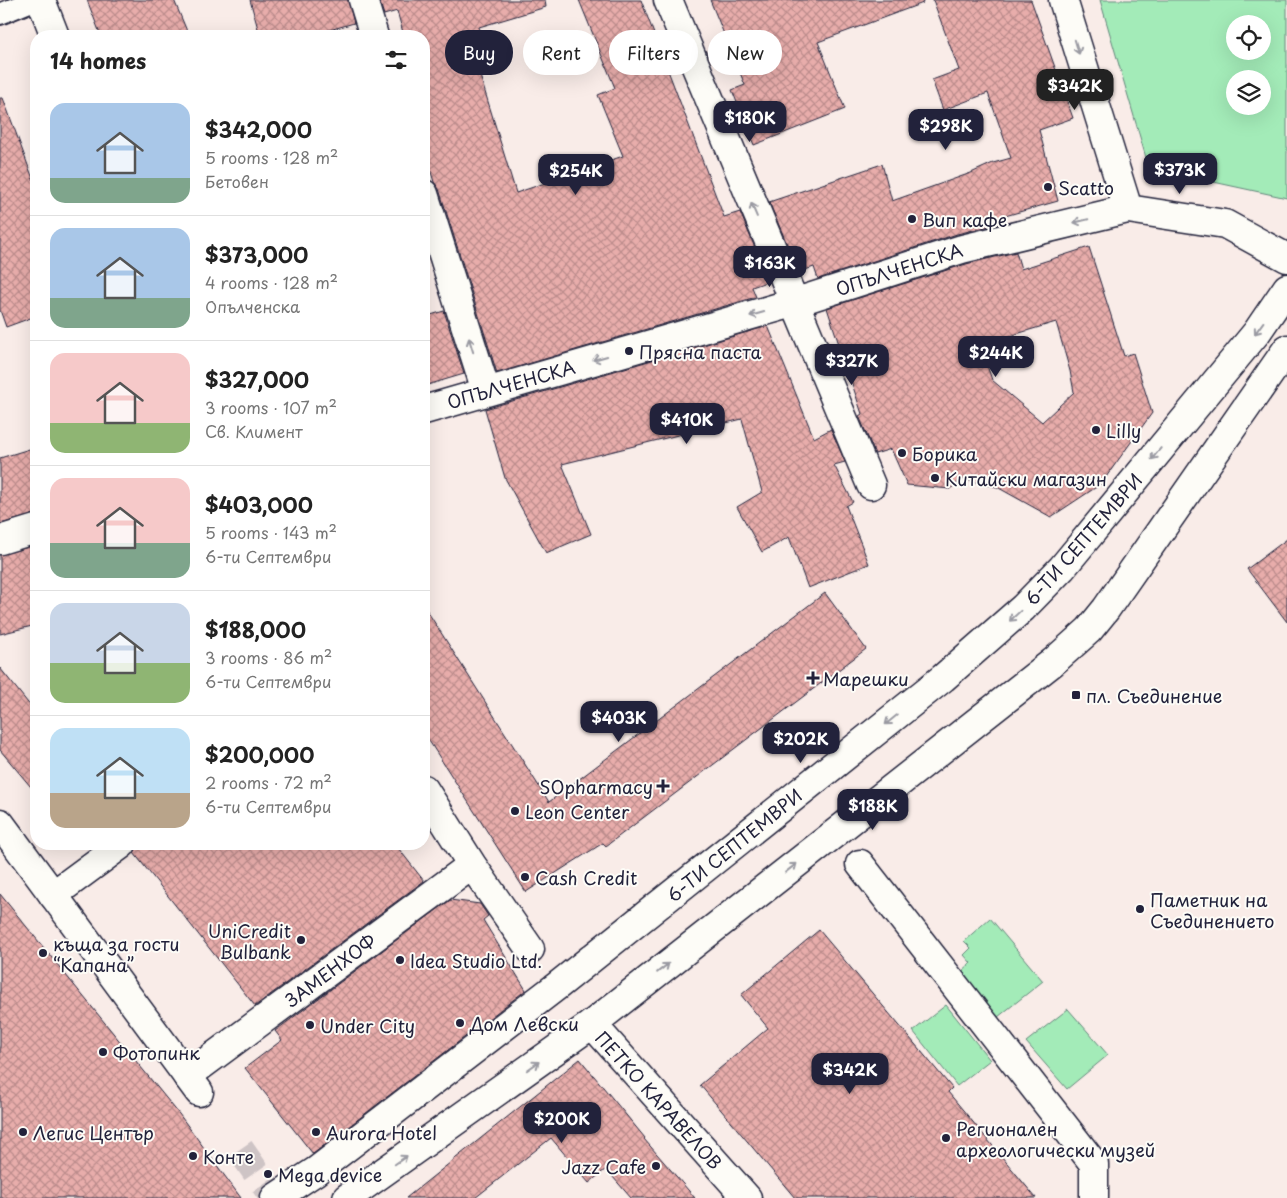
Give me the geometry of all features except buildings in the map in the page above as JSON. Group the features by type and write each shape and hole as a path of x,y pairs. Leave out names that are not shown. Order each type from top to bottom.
{"street":[{"path":"41,0 53,30"},
{"path":"363,0 372,30"},
{"path":"668,0 871,486"},
{"path":"1063,0 1128,209"},
{"name":"ОПЪЛЧЕНСКА","path":"430,408 793,303 962,249 1128,209 1225,224 1287,258"},
{"path":"430,213 486,391"},
{"name":"6-ТИ СЕПТЕМВРИ","path":"275,1198 316,1171 557,986 987,642 1024,608 1062,568 1257,332 1287,288"},
{"path":"347,1198 592,1024 1053,662 1089,630 1106,609 1287,349"},
{"path":"0,540 30,531"},
{"path":"430,798 472,865 530,949"},
{"path":"0,823 53,895 114,850"},
{"path":"860,864 1094,1164 1094,1198"},
{"name":"ЗАМЕНХОФ","path":"53,895 193,1084 472,865"},
{"name":"ПЕТКО КАРАВЕЛОВ","path":"592,1024 747,1198"}],"lane":[{"path":"0,14 34,0"}],"green space":[{"path":"1100,0 1287,0 1287,198 1149,168"},
{"path":"990,918 1043,981 998,1017 960,973 971,963 964,955 971,948 964,941"},
{"path":"946,1005 990,1060 957,1086 913,1031"},
{"path":"1068,1009 1108,1055 1067,1089 1026,1042"}],"tunnel":[{"path":"240,1149 274,1198"}],"place":[{"name":"Scatto","path":"1048,187"},
{"name":"Вип кафе","path":"912,219"},
{"name":"Прясна паста","path":"629,351"},
{"name":"Lilly","path":"1096,430"},
{"name":"Борика","path":"902,453"},
{"name":"Китайски магазин","path":"935,478"},
{"name":"Марешки","path":"813,678"},
{"name":"пл. Съединение","path":"1076,695"},
{"name":"SOpharmacy","path":"663,786"},
{"name":"Leon Center","path":"515,811"},
{"name":"Cash Credit","path":"525,877"},
{"name":"Паметник на Съединението","path":"1140,909"},
{"name":"UniCredit Bulbank","path":"301,940"},
{"name":"къща за гости “Капана”","path":"43,953"},
{"name":"Idea Studio Ltd.","path":"400,960"},
{"name":"Дом Левски","path":"460,1023"},
{"name":"Under City","path":"310,1025"},
{"name":"Фотопинк","path":"103,1052"},
{"name":"Легис Център","path":"23,1132"},
{"name":"Aurora Hotel","path":"316,1132"},
{"name":"Регионален археологически музей","path":"946,1138"},
{"name":"Конте","path":"193,1156"},
{"name":"Jazz Cafe","path":"656,1166"},
{"name":"Mega device","path":"268,1174"}]}
